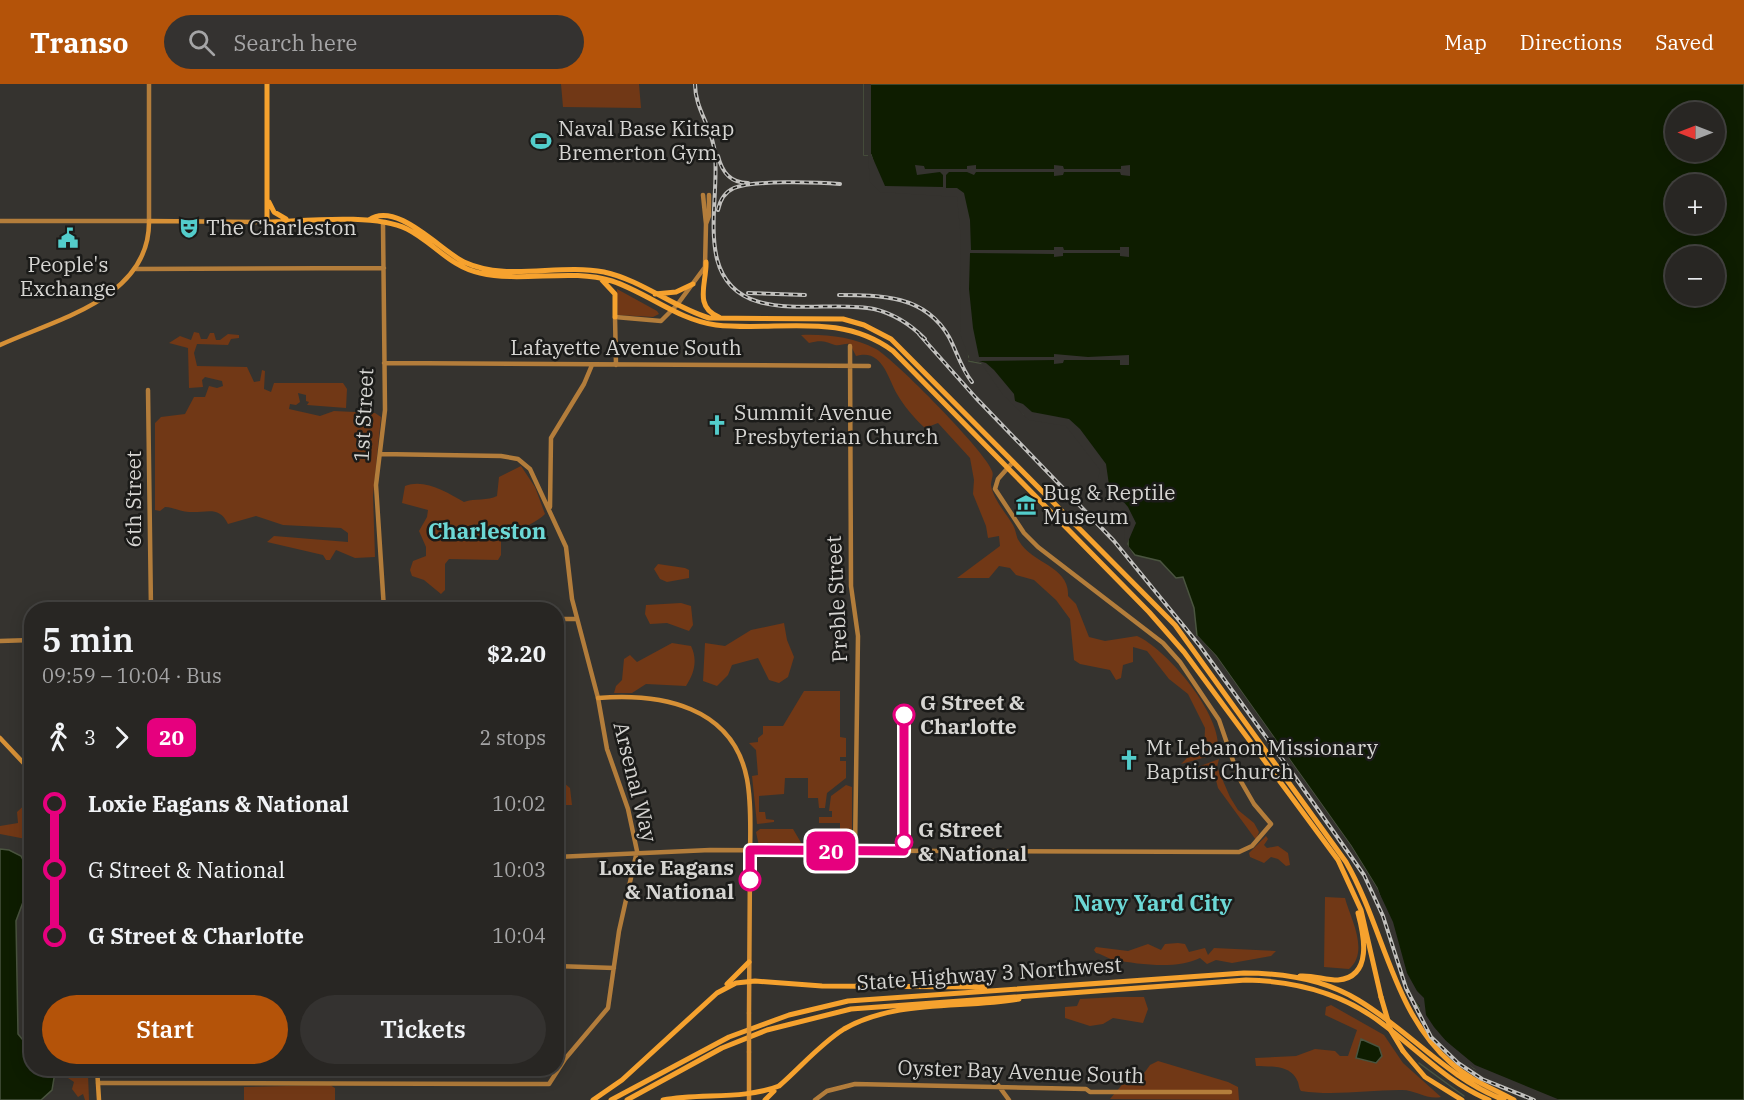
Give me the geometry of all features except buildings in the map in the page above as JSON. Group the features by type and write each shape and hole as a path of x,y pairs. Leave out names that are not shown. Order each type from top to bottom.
{"highway":[{"path":"267,84 267,222 286,219 383,220 412,225 457,258 478,267 496,270 597,271 612,274 709,318 830,318 870,327 905,351 1175,625 1346,862 1366,900 1403,997 1422,1032 1443,1056 1469,1077 1514,1100"},
{"path":"267,198 274,212 286,219"},
{"path":"383,220 410,230 454,263 477,273 601,279 615,282 693,320 715,325 848,328 872,338 900,358 1168,632 1345,873 1361,910 1391,1030 1403,1051 1425,1077 1462,1100"},
{"path":"706,262 704,303 712,314 724,318"},
{"path":"601,279 615,294 615,317"},
{"path":"655,294 675,292 693,284"},
{"path":"1293,976 1342,979 1359,969 1363,958 1364,939 1356,906 1325,844"},
{"path":"593,1100 638,1066 749,962"},
{"name":"State Highway 3 Northwest","path":"611,1100 729,1037 789,1015 874,998 1244,973 1293,976 1343,992 1381,1015 1451,1072 1504,1100"},
{"path":"723,988 736,982 749,981 822,986 970,986 1002,989"},
{"name":"State Highway 3 Northwest","path":"627,1100 722,1048 767,1030 824,1014 895,1004 1266,981 1295,985 1327,994 1352,1005 1384,1024 1450,1079 1489,1100"},
{"path":"765,1100 832,1037 865,1020 902,1011 1007,1001 1047,994"},
{"path":"663,1100 724,1096 749,1097 779,1086"},
{"path":"724,1096 736,1100"}],"main road":[{"path":"0,345 109,295 136,269 147,243 149,221 267,222"},
{"path":"598,698 660,698 688,707 709,720 725,734 738,754 747,779 750,850 749,1097"},
{"path":"0,738 24,764"},
{"path":"98,1076 99,1100"}],"street":[{"path":"0,221 149,221 149,84"},
{"path":"616,365 615,317 656,322 677,305 706,262 706,224 709,216 706,195"},
{"name":"1st Street","path":"383,220 385,410 376,494 384,602"},
{"path":"136,269 384,268"},
{"name":"Preble Street","path":"850,346 851,586 858,636 855,851"},
{"name":"Lafayette Avenue South","path":"384,363 869,366"},
{"path":"550,508 551,438 584,384 592,365"},
{"name":"6th Street","path":"148,390 151,602"},
{"path":"381,454 501,456 518,459 530,469 550,508"},
{"path":"564,857 637,852 750,850 1239,852 1252,846 1271,824 1254,804 1239,778 1219,720 1180,662 1163,643 1058,563 1024,533 995,489 998,479 1013,462"},
{"name":"Arsenal Way","path":"550,508 568,556 576,619 598,698 607,749 628,808 637,852 619,931 608,1008 564,1061"},
{"path":"564,619 576,619"},
{"path":"0,641 24,640"},
{"path":"564,966 614,968"},
{"name":"Arsenal Way","path":"98,1083 549,1084 554,1076"},
{"name":"Oyster Bay Avenue South","path":"815,1100 827,1091 855,1084 998,1085 1086,1089 1090,1092 1230,1092"},
{"path":"998,1085 1009,1100"}],"shaded area":[{"path":"561,84 639,84 641,108 563,107"},
{"path":"864,84 1744,84 1744,1100 1553,1100 1474,1068 1437,1034 1414,1000 1377,888 1351,846 1216,656 1197,636 1194,608 1183,577 1176,578 1160,561 1135,555 1128,547 1128,532 1111,499 1103,469 1066,423 1024,414 985,364 969,361 960,195 881,189 871,155 864,155"},
{"path":"617,289 659,314 653,317 618,315"},
{"path":"194,332 199,333 201,339 207,339 210,333 214,333 216,340 228,334 239,335 239,338 231,339 228,345 197,344 194,353 197,366 247,367 254,382 260,381 262,370 265,371 264,389 271,392 274,383 343,383 347,389 346,408 307,405 309,402 306,401 306,395 298,393 300,402 296,405 290,404 289,409 320,416 334,411 375,413 381,417 373,496 375,557 355,558 336,550 330,560 326,560 323,555 267,542 274,536 348,542 348,533 341,528 283,525 256,516 228,524 221,514 212,511 186,512 165,507 160,511 155,510 155,423 161,417 185,414 194,397 205,397 209,386 217,388 223,386 222,381 205,377 202,380 203,387 189,388 188,348 169,343 180,336 191,340"},
{"path":"801,335 839,337 867,345 886,356 919,387 987,461 993,473 991,485 994,495 1013,525 1018,539 1025,549 1057,571 1063,578 1068,596 1076,604 1089,637 1105,641 1137,636 1164,655 1192,687 1204,705 1218,740 1217,754 1181,764 1187,758 1204,754 1205,728 1188,694 1169,679 1147,651 1133,647 1133,662 1123,665 1121,678 1116,680 1110,670 1080,664 1074,660 1070,619 1056,600 1034,580 1016,575 1010,568 999,566 989,578 957,578 1000,546 999,536 988,538 986,526 973,494 974,480 970,458 938,423 925,428 917,420 900,398 878,360 872,356 856,356 850,344 837,345 820,341 809,343"},
{"path":"521,466 535,487 545,514 501,541 501,555 498,560 449,559 445,564 445,590 441,594 424,580 412,576 410,570 413,561 426,556 426,547 419,531 427,517 428,510 402,503 405,486 428,485 443,490 464,502 490,498 497,496 499,477"},
{"path":"658,564 685,568 689,570 689,578 667,582 660,579 654,569"},
{"path":"681,603 691,606 693,625 689,631 667,623 650,624 645,614 646,605"},
{"path":"784,623 787,640 794,657 788,677 779,683 769,680 758,658 732,665 728,675 717,686 703,681 705,643 725,646 751,630"},
{"path":"672,643 691,646 693,651 694,667 686,686 646,684 632,693 614,693 616,686 622,680 624,659 630,655 637,662"},
{"path":"804,691 840,691 840,737 846,738 846,757 840,757 840,761 846,761 846,778 827,793 825,808 819,808 818,798 808,798 808,778 785,778 784,794 759,796 759,812 765,812 766,819 774,820 774,822 757,824 752,776 758,775 756,750 749,743 758,742 758,738 763,734 763,726 783,726"},
{"path":"1219,759 1217,767 1230,797 1238,810 1254,823 1259,832 1256,840 1218,788 1215,776 1209,768 1195,768"},
{"path":"564,783 570,788 572,805 564,805"},
{"path":"846,785 852,787 852,847 812,846 810,843 840,842 840,823 819,823 819,817 832,817 832,811 829,811 831,796"},
{"path":"24,806 24,839 0,834 0,826 18,823 17,812"},
{"path":"760,829 793,829 803,846 759,846 756,832"},
{"path":"1266,836 1268,839 1264,845 1267,848 1278,846 1288,853 1290,865 1286,866 1278,859 1271,857 1264,863 1250,857 1249,853"},
{"path":"0,849 9,850 21,856 24,862 24,899 16,921 18,1034 24,1041 24,1076 54,1076 52,1090 41,1100 0,1100"},
{"path":"1325,897 1345,898 1357,934 1358,953 1349,969 1324,967"},
{"path":"1148,944 1161,950 1165,944 1185,944 1189,952 1205,948 1208,955 1214,948 1276,951 1271,956 1232,963 1216,960 1207,964 1200,958 1180,964 1157,965 1114,960 1094,950 1096,947 1128,951"},
{"path":"1144,997 1148,1009 1143,1023 1113,1018 1103,1024 1090,1026 1065,1018 1065,1007 1077,1006 1080,999"},
{"path":"1331,1005 1384,1035 1403,1063 1441,1097 1430,1097 1405,1090 1338,1093 1301,1091 1295,1076 1286,1069 1256,1066 1255,1058 1296,1056 1315,1049 1335,1051 1340,1056 1348,1056 1357,1030 1325,1015 1326,1007"},
{"path":"1361,1039 1379,1047 1382,1056 1376,1063 1356,1058"},
{"path":"1158,1061 1228,1082 1238,1087 1239,1100 1110,1099 1126,1080 1142,1076 1150,1065"},
{"path":"65,1076 88,1076 89,1100 85,1100 83,1094 78,1097 72,1089 74,1082"},
{"path":"330,1085 335,1088 335,1100 244,1100 244,1087"}],"pier":[{"path":"864,84 871,84 871,154 885,186 943,187 943,175 940,172 917,175 915,165 924,166 925,169 967,169 967,166 976,165 976,169 1054,169 1054,165 1063,166 1064,169 1121,169 1121,166 1130,165 1130,176 1121,175 1120,172 1064,172 1063,175 1054,176 1054,172 976,172 974,175 967,172 949,172 946,175 946,188 957,188 964,193 970,220 971,250 1054,250 1054,247 1063,247 1064,250 1120,250 1120,247 1129,247 1129,257 1120,256 1120,253 1063,253 1063,256 1054,257 1054,254 970,253 969,289 979,357 1054,357 1054,354 1088,357 1129,355 1129,365 1120,365 1120,360 1064,360 1063,363 1054,364 1054,360 979,361 986,363 994,370 1014,394 1015,401 1023,404 1032,412 1069,419 1080,429 1106,464 1109,485 1128,507 1136,523 1127,544 1135,557 1124,545 1125,531 1119,516 1096,488 1100,470 1066,426 1029,420 1003,395 981,363 967,360 969,357 960,334 961,240 957,197 880,192 870,182 868,155 864,155"},
{"path":"1195,636 1198,636 1216,656 1351,846 1377,888 1393,922 1407,973 1417,991 1424,998 1426,1015 1434,1027 1446,1041 1475,1065 1560,1100 1547,1100 1482,1074 1453,1053 1434,1033 1420,1012 1420,1006 1413,999 1379,903 1362,866"}],"waterway":[{"path":"1419,1063 1464,1096"}],"railway":[{"path":"695,84 698,102 714,145 715,246 717,259 727,281 742,295 762,303 784,306 854,307 882,311 902,320 925,339"},
{"path":"718,156 728,176 736,181 748,183"},
{"path":"718,210 726,194 743,185 786,182 840,184"},
{"path":"748,293 805,295"},
{"path":"839,295 901,300 928,313 949,337 972,382"},
{"path":"919,334 976,398 1114,541 1200,646 1364,875 1383,916 1406,988 1431,1037 1458,1063 1482,1079 1534,1100"}],"bus line":[{"name":"20","path":"750,880 750,850 904,851 904,715"}],"place":[{"name":"Naval Base Kitsap Bremerton Gym","path":"541,141"},
{"name":"The Charleston","path":"189,228"},
{"name":"People's Exchange","path":"68,238"},
{"name":"Summit Avenue Presbyterian Church","path":"717,425"},
{"name":"Bug & Reptile Museum","path":"1026,505"},
{"name":"G Street & Charlotte","path":"904,715"},
{"name":"Mt Lebanon Missionary Baptist Church","path":"1129,760"},
{"name":"G Street & National","path":"904,842"},
{"name":"Loxie Eagans & National","path":"750,880"}],"district":[{"name":"Charleston","path":"487,531"},
{"name":"Navy Yard City","path":"1153,903"}]}
